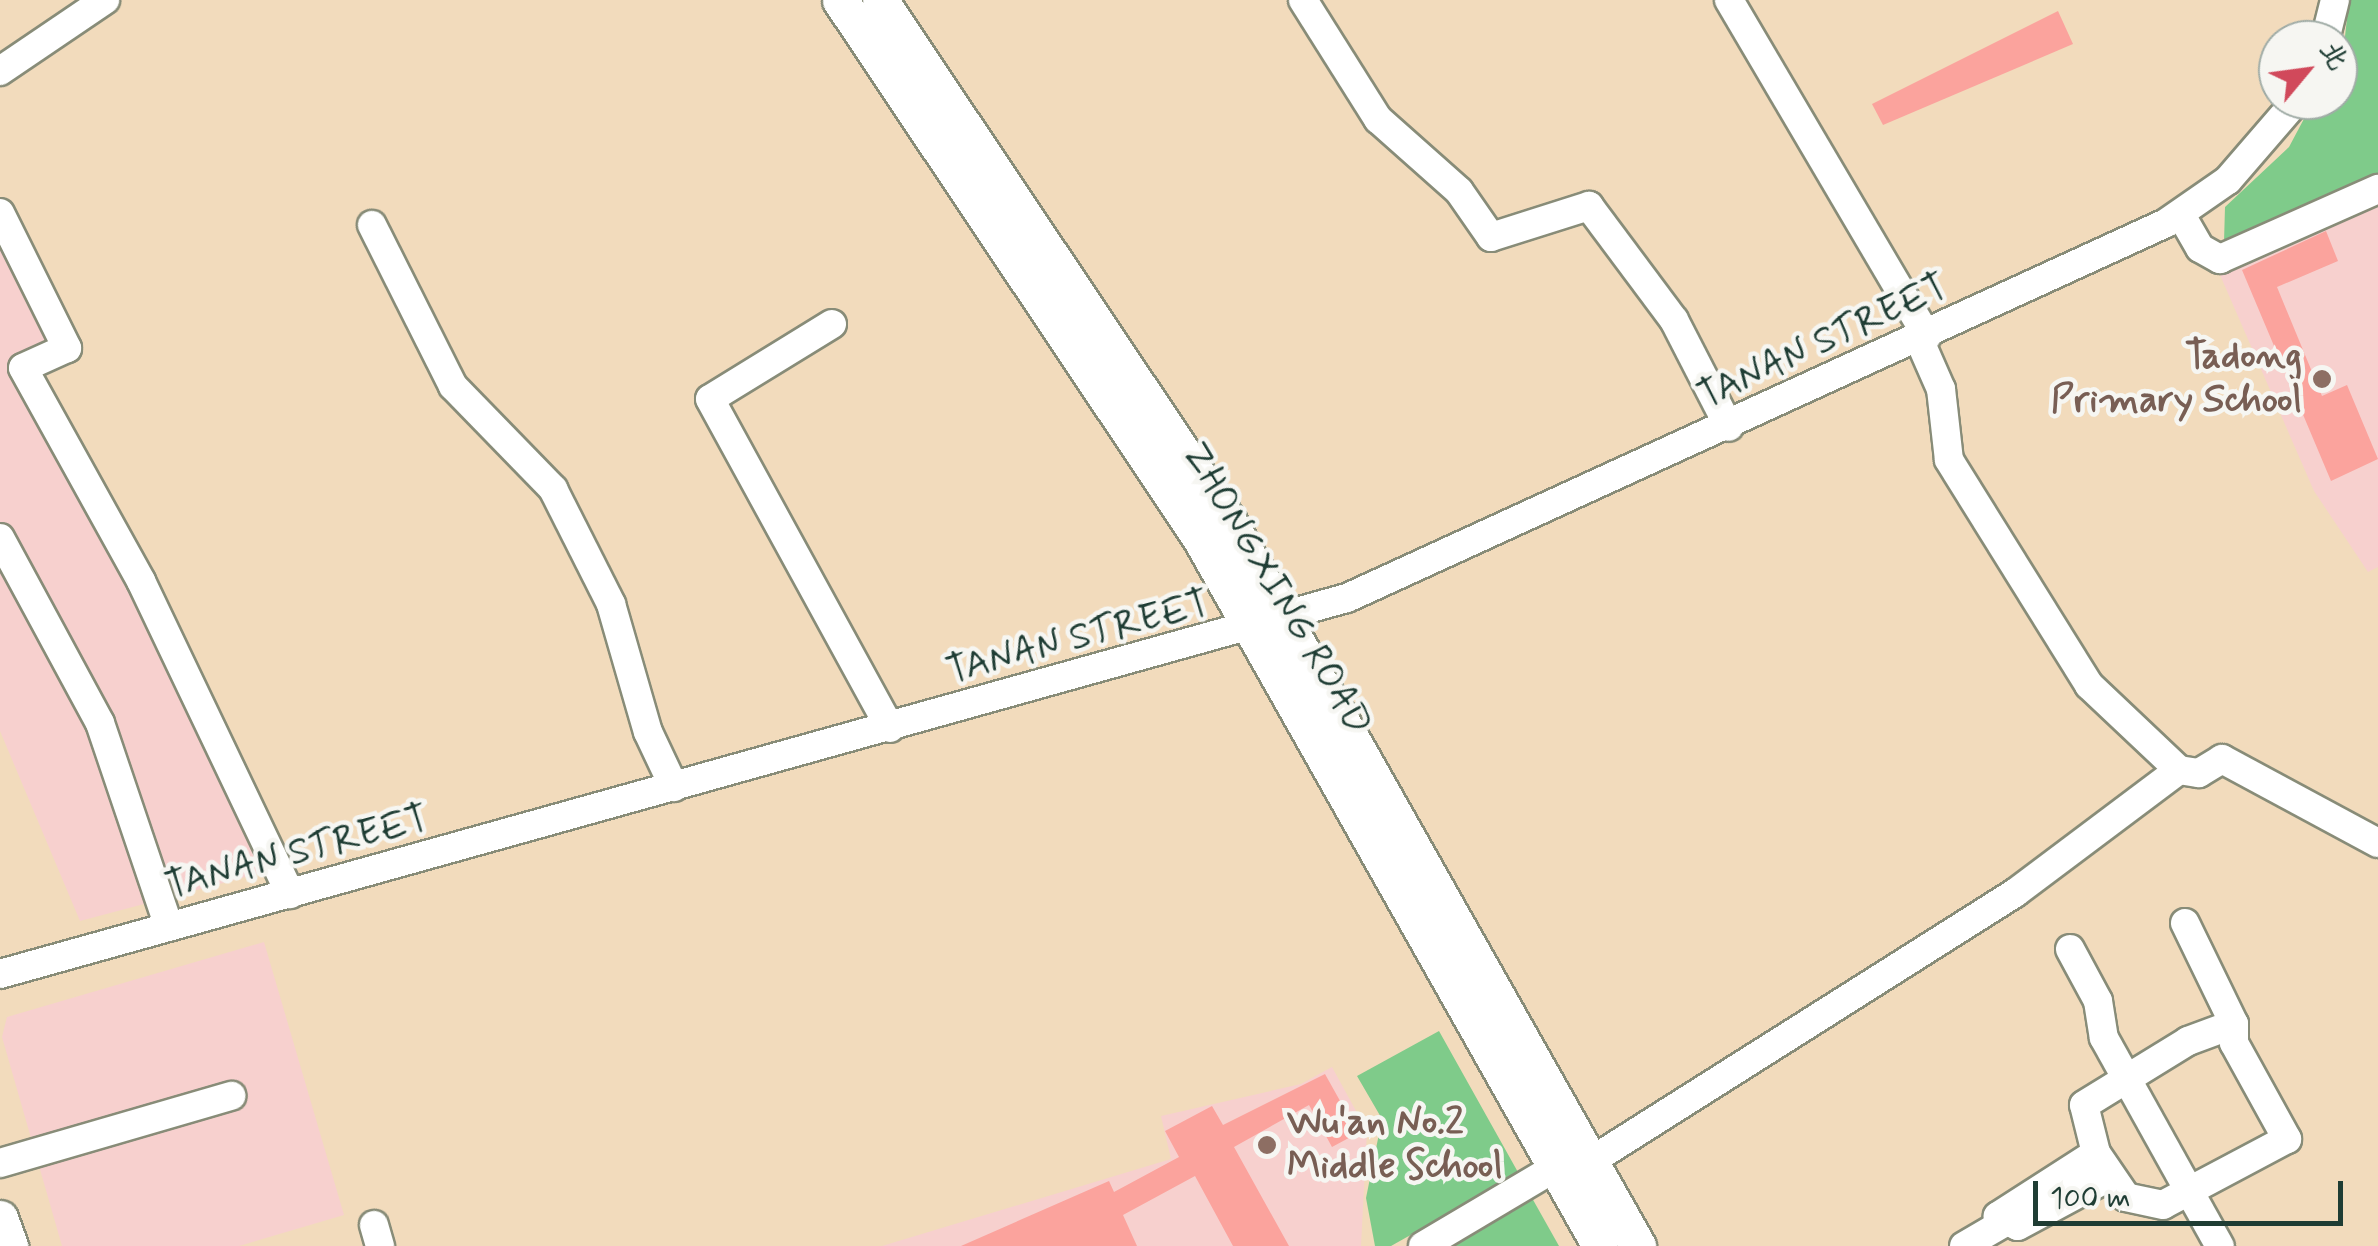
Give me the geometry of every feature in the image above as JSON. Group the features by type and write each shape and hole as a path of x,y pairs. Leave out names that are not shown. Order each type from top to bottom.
{"main road":[{"name":"ZHONGXING ROAD","path":"840,0 1271,623 1600,1246"},
{"name":"ZHONGXING ROAD","path":"880,0 1271,623 1638,1246"},
{"path":"0,1218 10,1246"}],"street":[{"path":"0,71 104,0"},
{"path":"1303,0 1378,119 1458,192 1491,238 1589,206 1674,320 1728,427"},
{"path":"1730,0 1923,338 1941,389 1949,460 2035,611 2089,685 2179,770 2199,773 2222,759 2378,842"},
{"name":"TANAN STREET","path":"0,974 1271,623 1728,427 2181,215 2257,152 2282,120"},
{"path":"2181,215 2200,248 2220,259 2378,189"},
{"path":"0,213 67,348 23,368 142,580 290,894"},
{"path":"372,225 452,386 553,489 612,604 648,732 674,788"},
{"path":"832,324 710,399 890,728"},
{"path":"0,538 100,724 169,927"},
{"path":"1591,1162 2015,893 2179,770"},
{"path":"2185,923 2234,1024 2234,1043 2287,1139 2163,1205 2139,1204 2102,1165 2084,1105 2126,1076 2234,1024"},
{"path":"2070,949 2126,1076 2220,1246"},
{"path":"0,1163 231,1096"},
{"path":"1964,1246 2002,1224 2004,1206 2102,1165"},
{"path":"1423,1246 1556,1168"}],"shaded area":[{"name":"Tadong Primary School","path":"2378,200 2378,567 2368,572 2314,491 2217,268"},
{"path":"0,230 61,343 15,369 164,644 259,842 264,872 80,921 0,731"},
{"path":"264,942 344,1215 239,1246 62,1246 2,1037 7,1017"},
{"name":"Wu'an No.2 Middle School","path":"1332,1067 1367,1131 1361,1246 882,1246 1171,1159 1161,1116 1301,1084"}],"green space":[{"path":"2349,0 2378,0 2378,178 2224,242 2225,207 2289,147 2303,120 2358,120 2358,20 2347,20"},
{"path":"1439,1031 1519,1174 1391,1246 1375,1246 1366,1198 1382,1119 1357,1076"},
{"path":"1532,1198 1559,1246 1446,1246"}],"building":[{"path":"2058,11 2073,44 1883,125 1872,104"},
{"path":"2326,231 2338,261 2277,287 2322,396 2347,385 2378,459 2331,481 2242,270"},
{"path":"1325,1074 1358,1133 1332,1147 1309,1105 1234,1147 1289,1246 1233,1246 1195,1176 1123,1215 1137,1246 961,1246 1109,1181 1114,1192 1179,1157 1165,1131 1212,1106 1223,1125"}],"place":[{"name":"Tadong Primary School","path":"2322,379"},
{"name":"Wu'an No.2 Middle School","path":"1267,1145"}]}
